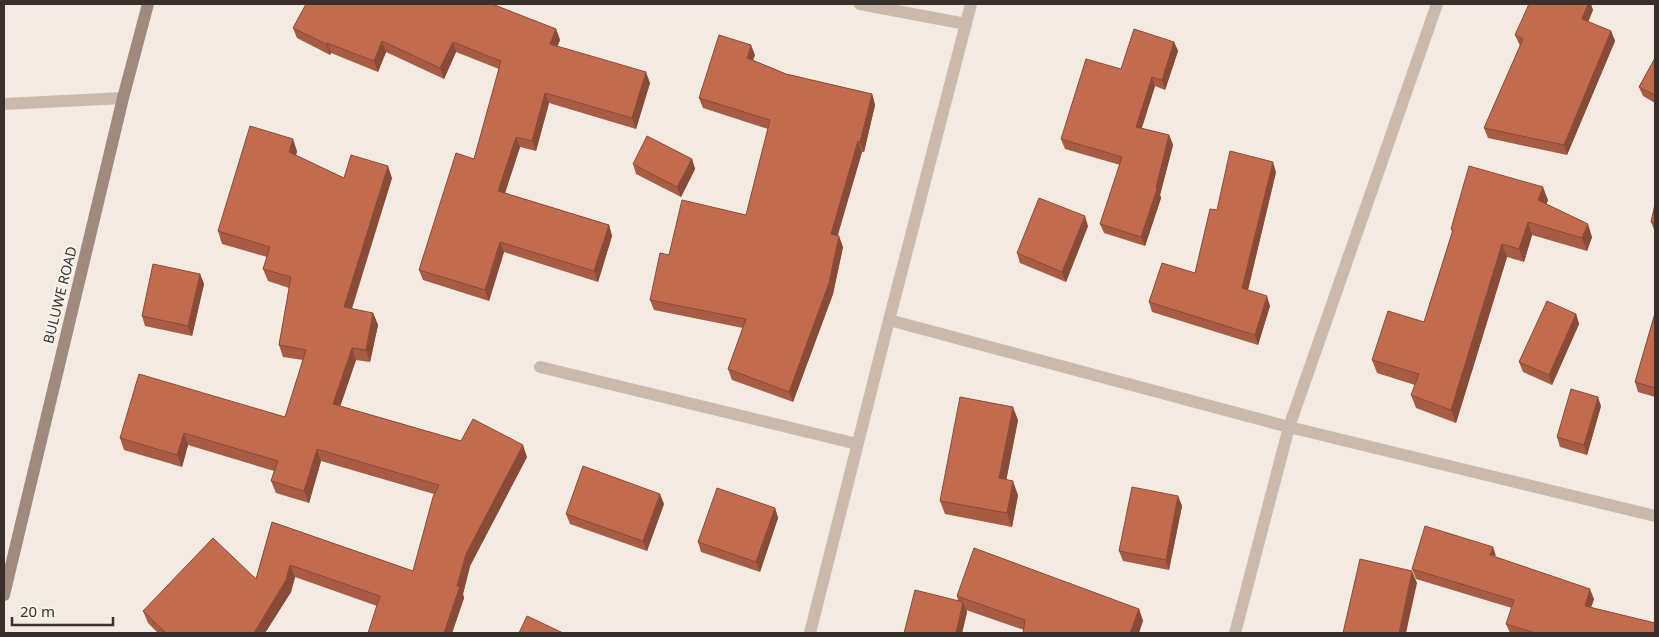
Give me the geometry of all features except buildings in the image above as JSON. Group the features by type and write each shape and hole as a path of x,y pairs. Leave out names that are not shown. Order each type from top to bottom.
{"street":[{"name":"BULUWE ROAD","path":"4,595 123,98 148,4"},
{"path":"860,4 966,24"},
{"path":"810,633 971,4"},
{"path":"1235,633 1289,427 1437,4"},
{"path":"4,104 123,98"},
{"path":"889,320 1289,427 1655,516"},
{"path":"540,366 857,444"}]}
